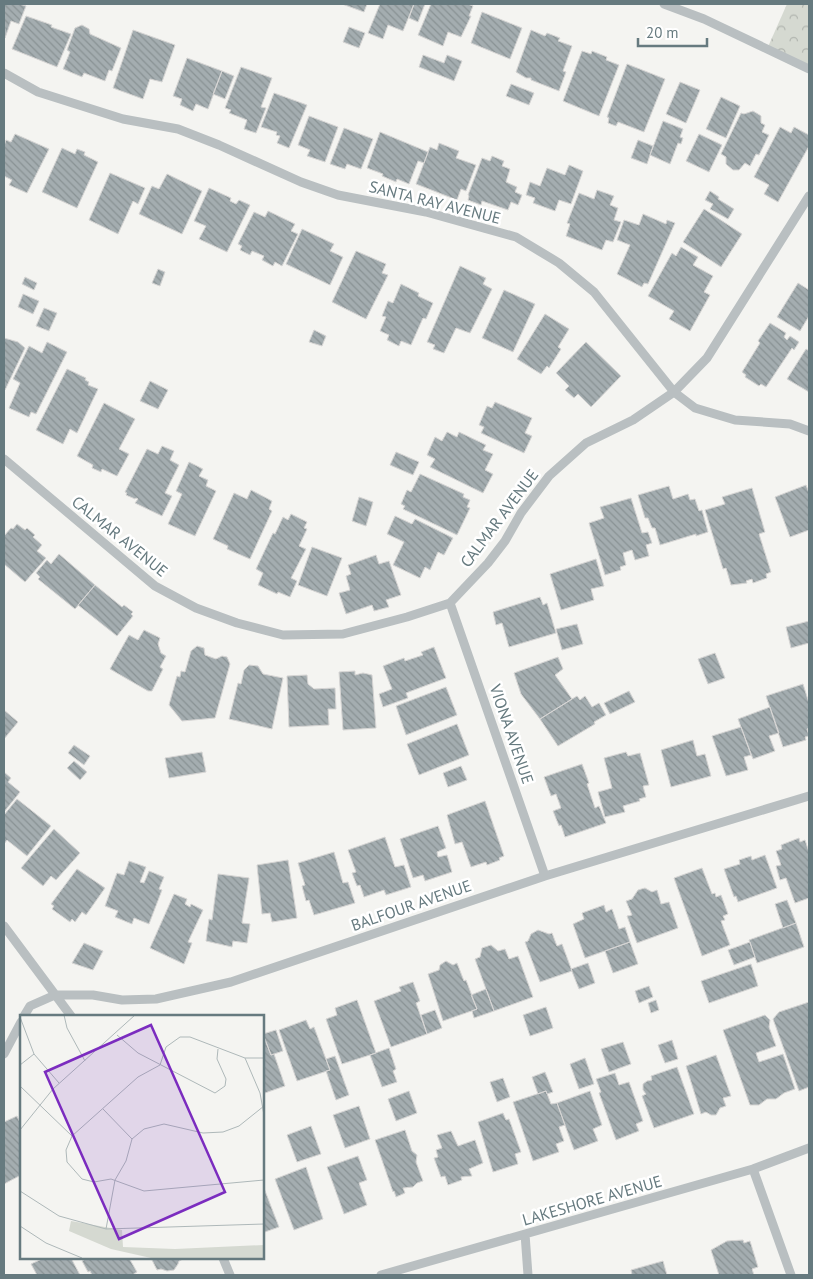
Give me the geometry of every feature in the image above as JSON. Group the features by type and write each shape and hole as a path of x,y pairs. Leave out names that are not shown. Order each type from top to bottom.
{"street":[{"path":"664,4 704,20 809,69"},
{"name":"SANTA RAY AVENUE","path":"4,73 48,96 123,119 178,129 219,145 301,182 338,195 426,212 516,238 559,262 594,292 674,392 695,408 735,420 790,424 809,431"},
{"name":"CALMAR AVENUE","path":"4,459 155,586 196,608 237,623 283,635 343,634 450,603 488,563 505,541 521,513 549,476 586,443 633,420 674,392 706,358 809,196"},
{"name":"VIONA AVENUE","path":"450,603 545,876"},
{"name":"BALFOUR AVENUE","path":"25,1015 30,1006 55,995 94,995 122,1000 156,999 231,982 545,876 809,796"},
{"path":"4,926 70,1015"},
{"path":"4,1054 20,1024"},
{"name":"LAKESHORE AVENUE","path":"381,1275 753,1169 809,1148"},
{"path":"753,1169 791,1275"},
{"path":"525,1234 528,1275"},
{"path":"222,1259 230,1275"}],"green space":[{"path":"787,4 809,4 809,69 767,49"}],"building":[{"path":"4,4 26,6 19,24 11,21 5,38"},
{"path":"342,4 367,4 364,12"},
{"path":"380,4 414,4 403,31 388,25 383,39 368,33"},
{"path":"414,4 425,4 418,22 409,18"},
{"path":"431,4 467,4 473,6 469,16 471,16 461,37 448,32 443,46 418,35"},
{"path":"482,12 522,28 510,59 471,43"},
{"path":"26,16 71,34 57,67 12,49"},
{"path":"82,25 89,29 90,34 121,48 112,71 109,70 105,81 84,73 82,77 63,69 70,52 67,50 75,28"},
{"path":"349,27 365,33 359,48 343,42"},
{"path":"133,30 175,45 162,82 150,79 143,99 113,88"},
{"path":"531,30 545,36 547,33 560,38 558,41 572,46 563,71 566,72 559,91 516,72"},
{"path":"582,51 591,54 592,51 607,57 606,60 619,65 599,116 563,101"},
{"path":"423,55 444,63 447,55 462,61 454,81 419,67"},
{"path":"187,58 222,71 208,109 196,104 193,111 180,105 182,99 173,96"},
{"path":"627,64 665,79 644,132 618,122 616,126 608,123 609,118 607,117"},
{"path":"241,67 272,78 261,107 266,108 256,133 244,129 247,120 229,113 231,110 225,108"},
{"path":"222,71 234,76 225,99 213,94"},
{"path":"680,82 700,90 686,123 666,114"},
{"path":"511,84 534,93 529,105 506,96"},
{"path":"274,93 307,105 289,148 277,143 280,136 276,135 277,132 261,127"},
{"path":"721,97 740,106 726,138 706,129"},
{"path":"753,111 761,116 761,123 765,125 762,132 769,135 759,155 756,154 750,166 745,163 739,170 733,170 726,164 726,157 721,154 741,113"},
{"path":"309,116 338,127 325,162 307,156 310,150 298,145"},
{"path":"663,121 683,129 680,137 683,138 681,144 678,143 670,164 650,155"},
{"path":"780,127 791,133 794,127 809,135 809,146 778,202 764,194 769,185 754,177"},
{"path":"344,128 373,139 361,169 347,164 345,169 330,164"},
{"path":"380,132 428,152 424,163 418,161 409,184 397,179 396,182 382,176 383,174 367,168"},
{"path":"15,134 49,149 27,193 9,185 12,180 4,176 4,146 6,140 11,142"},
{"path":"699,134 722,145 709,172 686,161"},
{"path":"638,140 653,146 647,164 631,158"},
{"path":"439,143 459,151 456,158 476,165 466,191 461,189 457,200 416,184 430,147 437,150"},
{"path":"62,148 75,154 77,149 85,152 84,155 98,162 77,208 42,192"},
{"path":"492,156 504,161 502,166 510,169 506,182 517,187 515,192 522,195 518,205 511,202 508,210 482,201 481,205 468,200 468,195 482,158 490,161"},
{"path":"569,165 583,171 571,204 559,200 555,211 533,203 535,198 526,195 530,182 540,186 547,168 565,175"},
{"path":"110,173 145,188 138,204 133,201 118,234 89,220"},
{"path":"167,174 202,191 182,234 139,214 152,186 159,189"},
{"path":"209,188 231,198 230,201 236,204 239,200 250,205 227,252 199,239 206,226 194,221"},
{"path":"597,190 614,196 610,205 618,208 614,220 621,222 613,242 606,240 602,250 566,236 570,224 567,223 579,193 594,199"},
{"path":"710,191 719,197 718,199 734,209 728,219 710,209 713,204 705,200"},
{"path":"704,209 742,234 721,267 683,242"},
{"path":"268,211 295,224 291,231 298,234 282,266 275,262 273,266 262,260 264,256 252,251 250,255 240,250 242,246 238,244 254,212 265,217"},
{"path":"643,214 666,224 667,220 675,223 648,284 644,283 642,287 617,274 630,245 617,240 624,220 639,225"},
{"path":"302,229 334,244 330,251 343,257 330,285 286,264"},
{"path":"681,247 698,257 693,265 713,276 704,292 710,295 690,331 669,319 674,311 648,296 672,253 676,256"},
{"path":"356,251 386,264 382,273 388,275 366,319 332,302"},
{"path":"460,266 486,278 483,284 492,289 470,333 456,328 444,353 433,349 435,345 427,342"},
{"path":"158,269 165,272 160,286 152,283"},
{"path":"25,277 37,283 34,290 22,284"},
{"path":"798,283 809,290 809,316 800,331 777,317"},
{"path":"401,284 419,293 418,296 433,303 426,319 423,318 411,345 401,341 399,346 387,340 389,335 380,331 386,317 382,316 388,301 393,303"},
{"path":"504,290 535,304 513,352 482,338"},
{"path":"23,294 39,301 33,314 18,307"},
{"path":"44,308 57,313 49,331 36,326"},
{"path":"545,314 569,329 558,347 561,349 549,368 547,366 541,374 517,359"},
{"path":"770,323 786,333 784,337 787,340 790,336 799,342 794,350 792,348 766,387 761,384 759,386 745,377 746,375 742,372"},
{"path":"314,330 326,336 322,346 309,342"},
{"path":"4,338 18,342 25,348 5,390 4,389"},
{"path":"47,342 67,352 36,414 31,412 29,417 9,408 20,383 13,379 29,346 42,353"},
{"path":"586,342 621,376 591,407 578,394 574,398 565,390 569,386 556,373"},
{"path":"806,349 809,351 809,392 787,379"},
{"path":"67,369 86,378 85,380 89,382 88,385 98,389 77,433 70,429 63,444 36,430"},
{"path":"150,381 168,390 158,409 140,401"},
{"path":"495,402 532,418 525,433 532,436 524,453 481,433 484,427 479,425 487,406 492,408"},
{"path":"104,403 135,419 119,449 129,454 117,476 102,469 101,472 92,468 93,465 77,456"},
{"path":"447,432 457,437 459,432 486,445 483,450 493,454 485,470 493,474 483,493 430,467 435,459 427,455 435,437 442,441"},
{"path":"162,446 174,451 170,460 179,465 165,493 172,496 162,516 135,503 138,499 126,495 127,493 125,492 147,449 158,454"},
{"path":"396,452 419,462 413,475 390,465"},
{"path":"189,462 203,469 199,476 208,480 206,486 216,491 195,536 168,524 182,494 176,491"},
{"path":"420,474 464,494 463,497 470,500 467,507 470,508 457,535 403,509 405,506 401,504 407,490 411,492"},
{"path":"806,485 809,493 809,530 790,537 775,497"},
{"path":"669,486 673,499 688,494 690,500 695,499 699,511 702,510 708,532 660,545 655,528 652,528 648,518 645,518 638,495"},
{"path":"752,488 765,532 759,534 771,572 766,574 767,578 753,583 752,579 746,581 747,583 731,585 726,568 723,569 705,510 725,504 722,497"},
{"path":"251,490 272,501 269,509 272,511 250,559 227,549 228,546 213,539 234,493 247,499"},
{"path":"359,497 373,502 366,526 352,521"},
{"path":"631,498 642,533 648,532 652,543 646,545 649,556 635,560 632,550 623,553 626,565 620,567 621,570 605,575 589,523 604,518 600,507"},
{"path":"291,514 307,522 304,528 307,529 299,546 306,549 291,578 297,581 290,597 278,592 277,594 258,585 263,573 256,569 273,533 275,534 283,517 288,520"},
{"path":"395,516 412,524 415,519 453,538 444,555 438,552 430,570 425,567 420,578 393,565 404,542 387,534"},
{"path":"17,524 25,530 27,528 35,535 33,537 42,545 37,551 46,558 25,582 4,564 4,536"},
{"path":"312,547 342,558 327,596 298,585"},
{"path":"59,554 95,585 75,609 38,579 40,577 36,573 47,560 51,564"},
{"path":"376,555 379,564 389,561 401,595 386,600 389,607 374,611 372,605 346,614 339,593 350,590 346,576 351,574 348,565"},
{"path":"596,559 604,586 591,589 594,600 561,610 550,574"},
{"path":"95,585 122,607 124,605 133,612 131,614 133,616 117,636 78,605"},
{"path":"540,597 543,605 547,603 556,633 509,647 502,623 496,625 493,612"},
{"path":"809,621 809,643 791,648 786,627"},
{"path":"577,624 583,644 562,650 556,629"},
{"path":"144,630 160,638 158,644 161,653 166,656 160,667 163,669 152,691 148,691 110,669 129,635 138,640"},
{"path":"197,646 204,648 205,655 216,659 222,656 227,657 230,664 215,718 182,721 169,705 177,676 180,677 181,671 185,672 191,651"},
{"path":"434,647 446,678 406,693 408,698 383,707 379,694 392,689 383,666 404,658 405,661 423,655 421,652"},
{"path":"715,653 725,678 708,684 698,659"},
{"path":"558,657 563,669 555,675 572,699 540,719 521,694 514,673"},
{"path":"249,665 258,666 263,674 283,678 272,729 229,719 238,683 241,684 244,670"},
{"path":"355,671 355,675 363,673 372,675 376,728 343,730 339,672"},
{"path":"307,675 308,684 314,689 335,688 336,709 328,709 329,725 289,727 287,676"},
{"path":"803,684 809,703 809,728 807,729 809,736 805,737 806,740 783,747 766,696"},
{"path":"446,687 457,715 406,735 396,706"},
{"path":"629,691 635,702 610,714 604,703"},
{"path":"577,696 580,700 585,696 592,707 599,703 606,715 594,722 595,724 558,746 540,719"},
{"path":"770,707 779,733 769,736 775,751 753,759 738,719"},
{"path":"4,710 18,722 4,739"},
{"path":"457,724 469,755 419,775 407,744"},
{"path":"741,727 751,755 744,757 748,770 726,776 712,736"},
{"path":"693,740 697,756 705,754 711,776 671,787 661,750"},
{"path":"74,745 90,756 84,765 68,753"},
{"path":"202,752 206,772 169,778 165,758"},
{"path":"626,752 628,756 640,753 649,785 643,786 646,797 639,799 640,801 623,806 625,812 605,817 598,792 612,788 604,758"},
{"path":"74,761 87,772 80,780 67,768"},
{"path":"582,764 595,808 599,806 606,823 565,837 553,811 561,808 556,794 551,796 544,777"},
{"path":"461,766 467,780 448,787 443,773"},
{"path":"4,772 11,778 8,782 20,792 4,812"},
{"path":"17,799 51,826 27,856 7,840 4,844 4,815"},
{"path":"485,801 504,856 499,858 500,860 487,865 486,862 471,867 462,842 455,844 447,815"},
{"path":"438,826 446,848 437,852 438,857 447,855 452,872 425,881 423,875 413,878 400,839"},
{"path":"54,829 80,853 56,880 51,876 43,886 21,868"},
{"path":"385,837 395,867 404,865 411,887 386,895 384,890 364,897 360,885 357,886 352,873 356,872 348,850"},
{"path":"799,838 800,842 805,840 809,852 809,898 795,903 786,878 780,880 776,866 781,865 776,851 782,849 781,845"},
{"path":"334,852 343,883 348,882 355,903 314,915 309,900 306,901 302,886 305,885 298,863"},
{"path":"765,855 777,888 738,902 736,896 734,897 724,869 740,864 739,860 751,856 752,860"},
{"path":"288,860 297,918 272,922 270,913 262,914 257,865"},
{"path":"129,861 146,867 140,882 144,883 149,871 164,877 159,889 162,890 149,924 134,918 132,924 115,917 118,911 105,906 117,873 124,875"},
{"path":"702,868 712,894 715,893 716,897 721,895 728,914 723,916 725,920 721,921 730,945 702,956 674,878"},
{"path":"77,869 105,888 86,915 82,912 75,922 72,919 70,922 52,909 54,906 51,904"},
{"path":"218,874 249,878 242,923 250,924 247,943 233,941 232,947 206,941 209,919 212,920"},
{"path":"645,888 652,892 657,890 661,904 669,902 678,928 637,943 627,916 632,915 626,901 632,899 638,890"},
{"path":"174,894 187,899 185,904 190,907 191,904 203,910 188,942 192,943 184,964 150,948"},
{"path":"787,900 796,923 783,928 775,904"},
{"path":"604,905 606,912 612,909 619,929 625,927 630,942 585,958 573,924 584,919 582,913"},
{"path":"796,923 804,947 757,963 749,940"},
{"path":"538,930 549,934 552,933 557,946 562,944 572,971 540,982 525,942 528,941 531,934"},
{"path":"630,942 638,964 613,973 605,951"},
{"path":"750,942 755,957 734,965 728,950"},
{"path":"84,943 103,951 93,970 72,963"},
{"path":"491,945 498,951 505,949 509,959 518,956 533,997 494,1011 475,959 480,957 482,948"},
{"path":"446,961 453,965 457,963 477,1009 443,1021 428,974 439,970 440,965"},
{"path":"588,963 595,983 579,989 571,969"},
{"path":"751,964 758,986 709,1003 701,981"},
{"path":"413,982 420,1001 416,1003 427,1034 391,1047 374,1001 401,991 399,987"},
{"path":"649,986 653,997 639,1003 635,991"},
{"path":"486,989 494,1011 474,1018 472,1011 477,1009 471,995"},
{"path":"357,1000 376,1053 342,1064 326,1019 337,1015 335,1008"},
{"path":"656,1000 659,1010 651,1013 648,1003"},
{"path":"809,1002 809,1087 799,1091 773,1019 779,1012"},
{"path":"546,1007 553,1028 530,1036 523,1015"},
{"path":"435,1010 442,1028 427,1034 421,1015"},
{"path":"765,1015 770,1020 769,1027 776,1046 756,1053 759,1062 783,1054 795,1089 784,1093 776,1099 767,1099 759,1105 750,1105 723,1030"},
{"path":"306,1020 310,1029 314,1027 330,1070 297,1081 279,1030"},
{"path":"276,1030 283,1051 271,1055 264,1034"},
{"path":"264,1037 271,1055 274,1054 285,1086 264,1093"},
{"path":"672,1040 678,1059 665,1063 658,1045"},
{"path":"623,1042 631,1064 609,1072 601,1049"},
{"path":"389,1048 396,1069 393,1071 397,1082 382,1087 370,1055"},
{"path":"716,1055 731,1096 723,1098 726,1106 720,1108 716,1115 706,1112 701,1114 686,1066"},
{"path":"335,1056 349,1095 336,1100 326,1071 330,1070 326,1059"},
{"path":"585,1058 594,1084 579,1089 570,1064"},
{"path":"677,1067 694,1114 654,1128 642,1096 646,1094 643,1090 643,1084 652,1080 651,1076"},
{"path":"545,1072 553,1092 547,1094 546,1091 538,1094 532,1077"},
{"path":"615,1073 619,1085 629,1082 643,1121 636,1124 639,1131 616,1140 599,1093 601,1092 596,1079"},
{"path":"503,1078 510,1097 497,1102 490,1082"},
{"path":"409,1091 417,1113 396,1121 388,1099"},
{"path":"546,1091 551,1104 557,1103 565,1125 559,1127 564,1141 556,1144 559,1152 533,1161 513,1102"},
{"path":"590,1091 602,1125 593,1129 598,1141 574,1150 557,1103"},
{"path":"359,1106 370,1139 345,1148 333,1115"},
{"path":"503,1113 506,1120 509,1119 521,1152 515,1154 518,1164 493,1172 478,1122"},
{"path":"17,1116 20,1123 20,1176 4,1184 4,1122"},
{"path":"311,1126 321,1154 297,1162 287,1135"},
{"path":"405,1130 412,1151 417,1155 416,1162 423,1181 413,1187 403,1188 405,1193 396,1197 375,1140"},
{"path":"451,1131 458,1146 475,1140 483,1163 469,1169 472,1176 461,1177 462,1180 448,1185 445,1176 441,1177 434,1158 438,1157 436,1150 442,1148 437,1135"},
{"path":"358,1156 367,1180 359,1183 367,1205 344,1214 327,1167"},
{"path":"306,1167 323,1219 294,1230 275,1179"},
{"path":"264,1188 279,1227 264,1232"},
{"path":"743,1240 744,1243 750,1241 758,1267 752,1269 754,1275 719,1275 711,1250 727,1241"},
{"path":"42,1259 72,1259 80,1275 37,1275 31,1264"},
{"path":"85,1259 130,1259 137,1272 132,1275 92,1275 90,1271 88,1272 82,1261"},
{"path":"152,1259 183,1259 179,1261 174,1270 157,1270"},
{"path":"663,1261 667,1275 632,1275 631,1270"}]}
